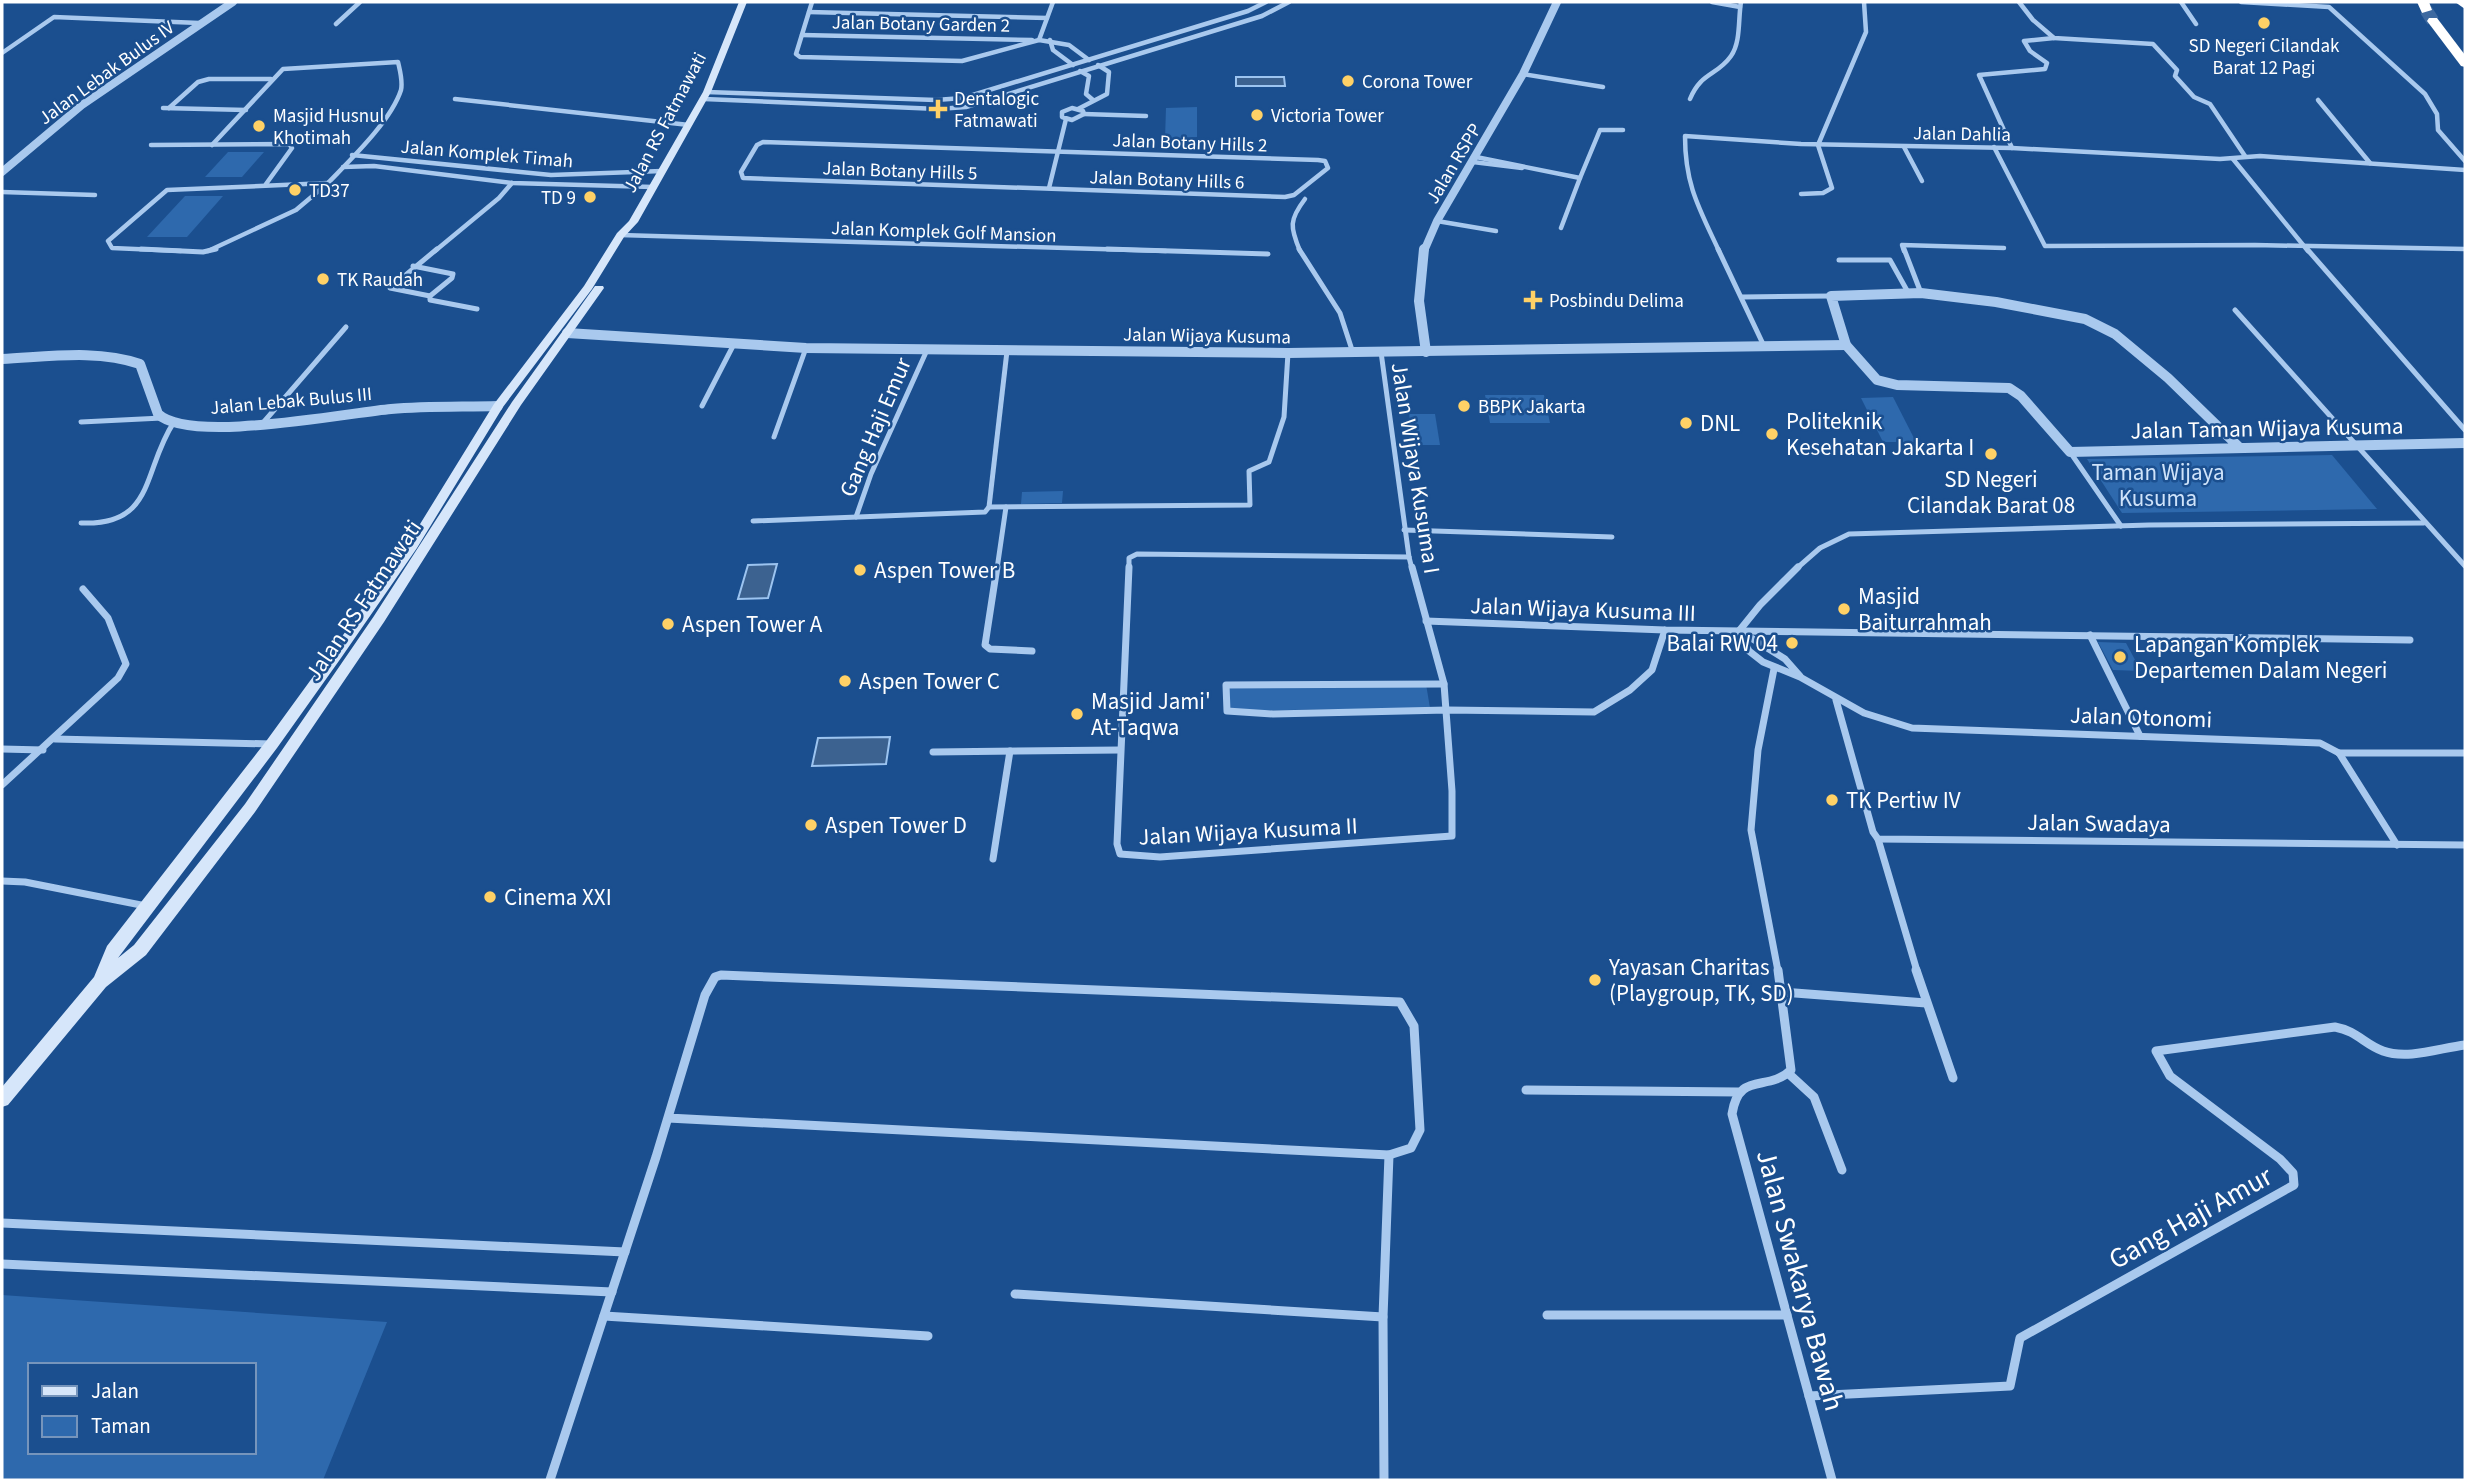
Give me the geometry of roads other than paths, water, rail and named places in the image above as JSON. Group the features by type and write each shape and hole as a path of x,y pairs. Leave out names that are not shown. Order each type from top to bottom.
{"highway":[{"path":"2461,2 2465,6"},
{"path":"2427,11 2465,64"}],"main road":[{"name":"Jalan RS Fatmawati","path":"2,1099 100,982 140,950 259,796 380,619 516,404 567,333 628,231 706,96 743,2"},
{"name":"Jalan RS Fatmawati","path":"100,982 113,951 272,744 414,545 498,407 628,231"}],"street":[{"name":"Jalan Lebak Bulus IV","path":"2,172 82,105 233,2"},
{"path":"335,24 360,2"},
{"path":"812,2 796,54 800,57 972,60 1039,40 1053,2"},
{"path":"706,96 936,100 963,98 1248,11 1266,2"},
{"path":"706,96 938,109 966,107 1262,16 1289,2"},
{"name":"Jalan RSPP","path":"1426,352 1419,302 1421,262 1437,220 1523,74 1557,2"},
{"path":"1690,99 1700,78 1726,61 1734,51 1741,4 1712,2"},
{"path":"1801,194 1823,193 1832,188 1818,145 1866,32 1864,2"},
{"path":"2019,2 2033,20 2054,38"},
{"path":"2181,2 2196,24"},
{"path":"2241,2 2322,4 2329,7 2425,94 2437,114 2438,130 2465,160"},
{"path":"809,12 1047,18"},
{"path":"2,53 41,24 54,18 199,23"},
{"name":"Jalan Botany Garden 2","path":"802,35 1049,40"},
{"path":"2012,148 1979,75 2045,69 2047,63 2030,51 2024,41 2054,38 2149,42 2177,70 2177,79 2194,97 2210,104 2245,156"},
{"path":"1049,40 1053,50 1073,65"},
{"path":"1049,40 1069,45 1089,60"},
{"name":"Jalan Komplek Timah","path":"212,145 271,79 288,69 398,62 401,88 391,108 343,167 328,183 305,205 214,250 203,252 112,248 108,241 167,190 328,183"},
{"path":"1084,114 1078,119 1062,117 1062,112 1078,109 1107,94 1109,72 1098,65"},
{"path":"1080,71 1089,76 1086,94 1093,100"},
{"path":"1523,74 1603,87"},
{"path":"246,110 166,108 198,82 209,79 271,79"},
{"path":"455,99 690,125"},
{"path":"2318,100 2370,163"},
{"path":"1078,109 1084,114 1146,116"},
{"path":"1049,188 1066,119"},
{"path":"1561,228 1600,130 1623,130"},
{"name":"Jalan Dahlia","path":"1764,346 1690,189 1685,162 1685,136 1818,145 1994,147 2234,159 2245,156 2465,170"},
{"name":"Jalan Botany Hills 2","path":"750,179 743,178 741,173 757,145 772,142 1325,161 1328,168 1294,195 1285,197"},
{"path":"150,145 289,144 292,148 288,157 266,184"},
{"path":"1903,147 1922,181"},
{"path":"1994,147 2045,246 2465,249"},
{"name":"Jalan Komplek Timah","path":"352,155 551,175 662,170"},
{"path":"374,166 382,158"},
{"path":"1475,159 1513,169 1522,167 1580,178"},
{"path":"2234,159 2304,246 2465,430"},
{"name":"Jalan Komplek Timah","path":"343,167 374,166 512,183 653,187"},
{"name":"Jalan Botany Hills 5","path":"750,179 1049,188"},
{"path":"477,309 390,288 413,266 499,198 512,183"},
{"name":"Jalan Botany Hills 6","path":"1049,188 1285,197"},
{"path":"2,192 95,195"},
{"path":"1305,198 1292,216 1299,249 1340,313 1353,353"},
{"path":"1437,220 1496,231"},
{"name":"Jalan Komplek Golf Mansion","path":"628,231 1268,254"},
{"path":"1921,293 1902,245 2004,248"},
{"path":"1839,260 1890,260 1909,294"},
{"path":"413,266 453,274 452,278 430,296"},
{"path":"1742,297 1921,293 1996,302 2085,319 2115,334 2168,378 2240,448"},
{"path":"1831,296 1846,345 1877,380 1886,383 2009,388 2021,396 2070,452 2121,526"},
{"path":"2235,310 2465,566"},
{"path":"262,424 346,327"},
{"name":"Jalan Wijaya Kusuma","path":"567,333 806,348 1007,351 1353,353 1846,345"},
{"path":"702,406 734,344"},
{"path":"774,437 806,348"},
{"name":"Gang Haji Emur","path":"856,517 867,479 906,401 927,350"},
{"path":"753,521 985,512 989,507 1007,351"},
{"name":"Jalan Wijaya Kusuma I","path":"1381,352 1404,530 1444,684 1447,710"},
{"path":"989,507 1248,506 1251,504 1251,469 1269,462 1284,417 1288,353"},
{"path":"2,359 130,359 140,364 157,414 162,418"},
{"name":"Jalan Lebak Bulus III","path":"162,418 200,426 262,424 401,408 498,407"},
{"path":"80,422 162,418"},
{"path":"81,523 108,523 128,513 142,500 162,436 174,422"},
{"name":"Jalan Taman Wijaya Kusuma","path":"2070,452 2465,443"},
{"path":"1006,507 985,645 990,649 1032,651"},
{"path":"1739,631 1768,594 1839,537 1863,533 2121,526 2424,523"},
{"path":"1404,530 1612,537"},
{"name":"Jalan Wijaya Kusuma II","path":"1409,556 1132,555 1127,563 1117,844 1120,854 1130,857 1160,857 1448,838 1454,832 1447,710"},
{"path":"2,785 55,739 118,678 126,664 108,618 83,589"},
{"name":"Jalan Wijaya Kusuma III","path":"1426,621 1665,630 2410,640"},
{"path":"1444,684 1226,685 1227,711 1273,714 1447,710 1594,712 1630,691 1652,670 1665,630"},
{"path":"1739,631 1742,642 1753,654 1774,669 1801,677"},
{"path":"1739,631 1785,659 1801,677"},
{"path":"2090,635 2140,736"},
{"path":"1774,669 1758,750 1751,830 1782,992 1791,1064 1789,1074"},
{"name":"Jalan Otonomi","path":"1801,677 1836,700 1891,724 1912,728 2320,743 2339,752 2465,753"},
{"path":"1836,700 1873,832 1878,839 1926,1003 1953,1078"},
{"path":"55,739 272,744"},
{"path":"2,749 43,750"},
{"path":"993,859 1010,751"},
{"path":"933,752 1120,751"},
{"path":"2339,752 2397,845"},
{"name":"Jalan Swadaya","path":"1878,839 2465,845"},
{"path":"2,881 25,882 148,907"},
{"path":"550,1480 705,995 710,982 721,975 1399,1002 1414,1026 1420,1130 1411,1148 1389,1155 667,1118"},
{"path":"1782,992 1926,1003"},
{"name":"Gang Haji Amur","path":"1809,1395 2010,1386 2021,1338 2294,1185 2293,1173 2280,1159 2170,1076 2155,1051 2335,1027 2355,1029 2382,1051 2397,1054 2465,1045"},
{"path":"1526,1090 1738,1092 1749,1084 1789,1074"},
{"path":"1789,1074 1814,1097 1842,1170"},
{"name":"Jalan Swakarya Bawah","path":"1738,1092 1732,1101 1732,1114 1832,1480"},
{"path":"1384,1480 1383,1317 1389,1155"},
{"path":"2,1223 625,1252"},
{"path":"2,1264 612,1292"},
{"path":"1015,1294 1383,1317"},
{"path":"1547,1315 1787,1315"},
{"path":"604,1316 928,1336"}],"tunnel":[{"path":"2426,10 2433,21"}],"place":[{"name":"SD Negeri Cilandak Barat 12 Pagi","path":"2264,23"},
{"name":"Corona Tower","path":"1348,81"},
{"name":"Dentalogic Fatmawati","path":"938,109"},
{"name":"Victoria Tower","path":"1257,115"},
{"name":"Masjid Husnul Khotimah","path":"259,126"},
{"name":"TD37","path":"295,190"},
{"name":"TD 9","path":"590,197"},
{"name":"TK Raudah","path":"323,279"},
{"name":"Posbindu Delima","path":"1533,300"},
{"name":"BBPK Jakarta","path":"1464,406"},
{"name":"DNL","path":"1686,423"},
{"name":"Politeknik Kesehatan Jakarta I","path":"1772,434"},
{"name":"SD Negeri Cilandak Barat 08","path":"1991,454"},
{"name":"Aspen Tower B","path":"860,570"},
{"name":"Masjid Baiturrahmah","path":"1844,609"},
{"name":"Aspen Tower A","path":"668,624"},
{"name":"Balai RW 04","path":"1792,643"},
{"name":"Lapangan Komplek Departemen Dalam Negeri","path":"2120,657"},
{"name":"Aspen Tower C","path":"845,681"},
{"name":"Masjid Jami' At-Taqwa","path":"1077,714"},
{"name":"TK Pertiw IV","path":"1832,800"},
{"name":"Aspen Tower D","path":"811,825"},
{"name":"Cinema XXI","path":"490,897"},
{"name":"Yayasan Charitas (Playgroup, TK, SD)","path":"1595,980"}],"park label":[{"name":"Taman Wijaya Kusuma","path":"2158,485"}]}
